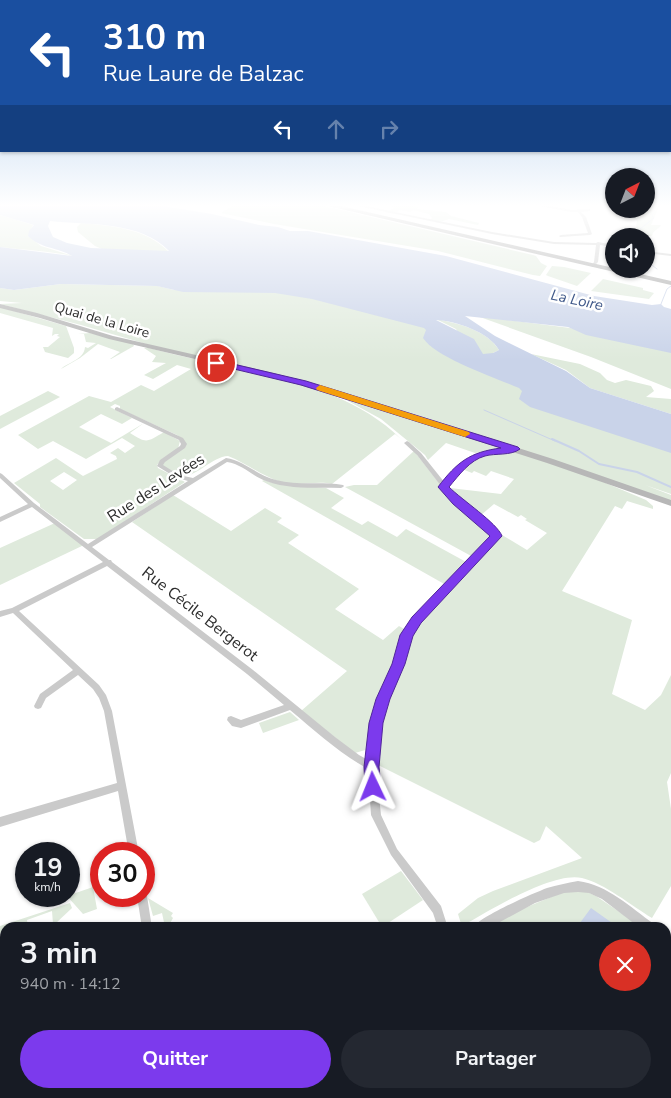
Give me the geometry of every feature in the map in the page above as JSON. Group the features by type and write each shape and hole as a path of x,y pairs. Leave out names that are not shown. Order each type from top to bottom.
{"main road":[{"path":"553,257 668,283"},
{"name":"Quai de la Loire","path":"0,306 35,314 101,335 303,383 515,449 610,482"},
{"path":"610,482 671,503"},
{"path":"610,482 671,508"}],"street":[{"path":"591,266 594,257"},
{"path":"117,409 180,439 184,444 183,447 162,461 160,466 177,476 192,480"},
{"path":"407,443 422,458 457,501 494,531 496,536 410,628 399,664 378,715 372,767 374,803 380,827 398,858 437,910 441,922"},
{"path":"444,487 464,464 474,456 515,449"},
{"name":"Rue des Levées","path":"90,546 192,480 228,460 261,478 278,483 298,486 341,486"},
{"path":"0,474 32,504 90,546"},
{"path":"0,520 32,504"},
{"name":"Rue Cécile Bergerot","path":"90,546 250,672 290,707 356,758 372,767"},
{"path":"0,614 14,610 109,562"},
{"path":"14,610 96,687 106,703 132,842"},
{"path":"38,706 43,696 79,670"},
{"path":"230,720 241,724 290,707"},
{"path":"0,822 122,786"},
{"path":"489,922 519,905 568,886 578,886 595,890 641,922"},
{"path":"144,907 146,922"}],"green space":[{"path":"463,257 537,257 541,263 547,266 540,276"},
{"path":"552,266 591,273 577,286 546,275"},
{"path":"603,279 643,288 643,290 654,293 649,299 591,291"},
{"path":"61,284 158,286 174,290 295,293 458,333 456,329 436,319 471,328 494,343 499,350 493,353 671,442 671,494 645,485 671,495 671,502 344,394 167,350 0,304 22,303 0,301 0,288 14,290"},
{"path":"0,307 66,326 74,353 68,358 45,352 43,347 48,347 60,337 57,336 59,334 52,336 53,328 0,313"},
{"path":"477,316 671,341 671,389 591,357"},
{"path":"90,333 133,344 134,346 110,359 120,352 98,344 80,358 61,369 79,358 85,347 88,348 96,343 86,342 84,334 78,334"},
{"path":"144,348 282,378 346,401 375,418 395,434 332,484 281,482 228,456 221,457 196,472 184,476 176,474 161,465 185,443 177,435 120,409 120,406 115,404 110,407 132,418 122,424 101,414 79,427 111,443 144,423 130,433 140,439 147,440 164,432 180,441 178,449 162,459 157,465 158,468 185,482 98,539 84,539 40,507 40,504 14,483 56,458 83,476 117,459 116,456 110,453 118,448 125,453 135,446 122,438 86,459 53,441 38,449 18,435 89,396 111,402 141,385 154,391 191,369 177,365 153,379 144,375 166,363 152,362 156,356","holes":["64,472 77,480 63,490 50,481"]},
{"path":"531,354 580,364 600,373 607,380 615,383 626,380 651,386 654,391 646,397 671,399 671,414 590,388 566,370"},
{"path":"48,391 60,397 0,429 0,416"},
{"path":"339,396 501,447 502,449 475,453 446,443 428,460 425,455 381,419"},
{"path":"414,451 450,497 492,533 493,537 473,557 345,487 377,485"},
{"path":"513,451 594,478 646,500 653,506 653,509 627,501 622,509 615,506 562,591 632,620 612,694 645,710 661,695 671,675 671,773 667,782 671,809 671,886 652,918 618,895 591,881 570,877 541,885 524,892 469,922 460,922 458,914 478,898 582,858 546,826 540,840 534,843 376,764 379,718 409,634 502,535 527,550 547,533 525,520 527,519 521,515 518,517 494,504 480,516 451,492 450,488 501,494 514,479 491,471 486,476 462,469 474,460 498,452"},
{"path":"262,481 274,483 326,488 344,498 331,508 362,525 368,521 397,537 406,529 468,563 446,585"},
{"path":"173,495 231,531 265,508 282,518 277,522 299,535 288,543 359,589 335,609 383,640 399,626 406,630 399,655 379,699 372,748 355,753 301,711 347,671 132,522"},
{"path":"55,523 84,545 0,585 0,548"},
{"path":"290,712 299,720 263,733 259,723"},
{"path":"401,871 423,900 390,922 379,922 362,894"},
{"path":"90,888 90,907 97,907 97,909 83,914 77,907 80,907 80,892"},
{"path":"566,891 585,891 596,896 634,922 497,922 512,913"},
{"path":"155,902 173,913 171,922 164,922 162,913 153,916 150,907 155,907"},
{"path":"58,907 72,908 57,922 53,922 52,911 27,920 27,922 12,922"}],"water":[{"name":"La Loire","path":"0,257 451,257 594,296 652,305 661,304 671,309 671,353 586,335 568,327 465,316 495,336 566,371 590,388 671,414 671,453 530,407 519,399 522,391 519,388 440,353 423,338 426,330 424,328 312,299 275,293 183,292 157,286 61,284 14,290 0,288","holes":["436,320 462,325 480,333 488,338 499,350 483,354 474,339"]},
{"path":"591,908 611,922 581,922"}],"waterway":[{"path":"661,304 667,289 671,286"},
{"path":"484,410 555,441"},
{"path":"552,439 579,451 599,464 637,472 671,487"}],"slow traffic":[{"path":"320,388 465,434"}],"route":[{"path":"216,363 303,383 416,420 515,449 474,456 464,464 444,487 457,501 491,528 496,536 494,541 416,620 406,635 399,664 383,699 376,723 372,767 373,787"}]}
